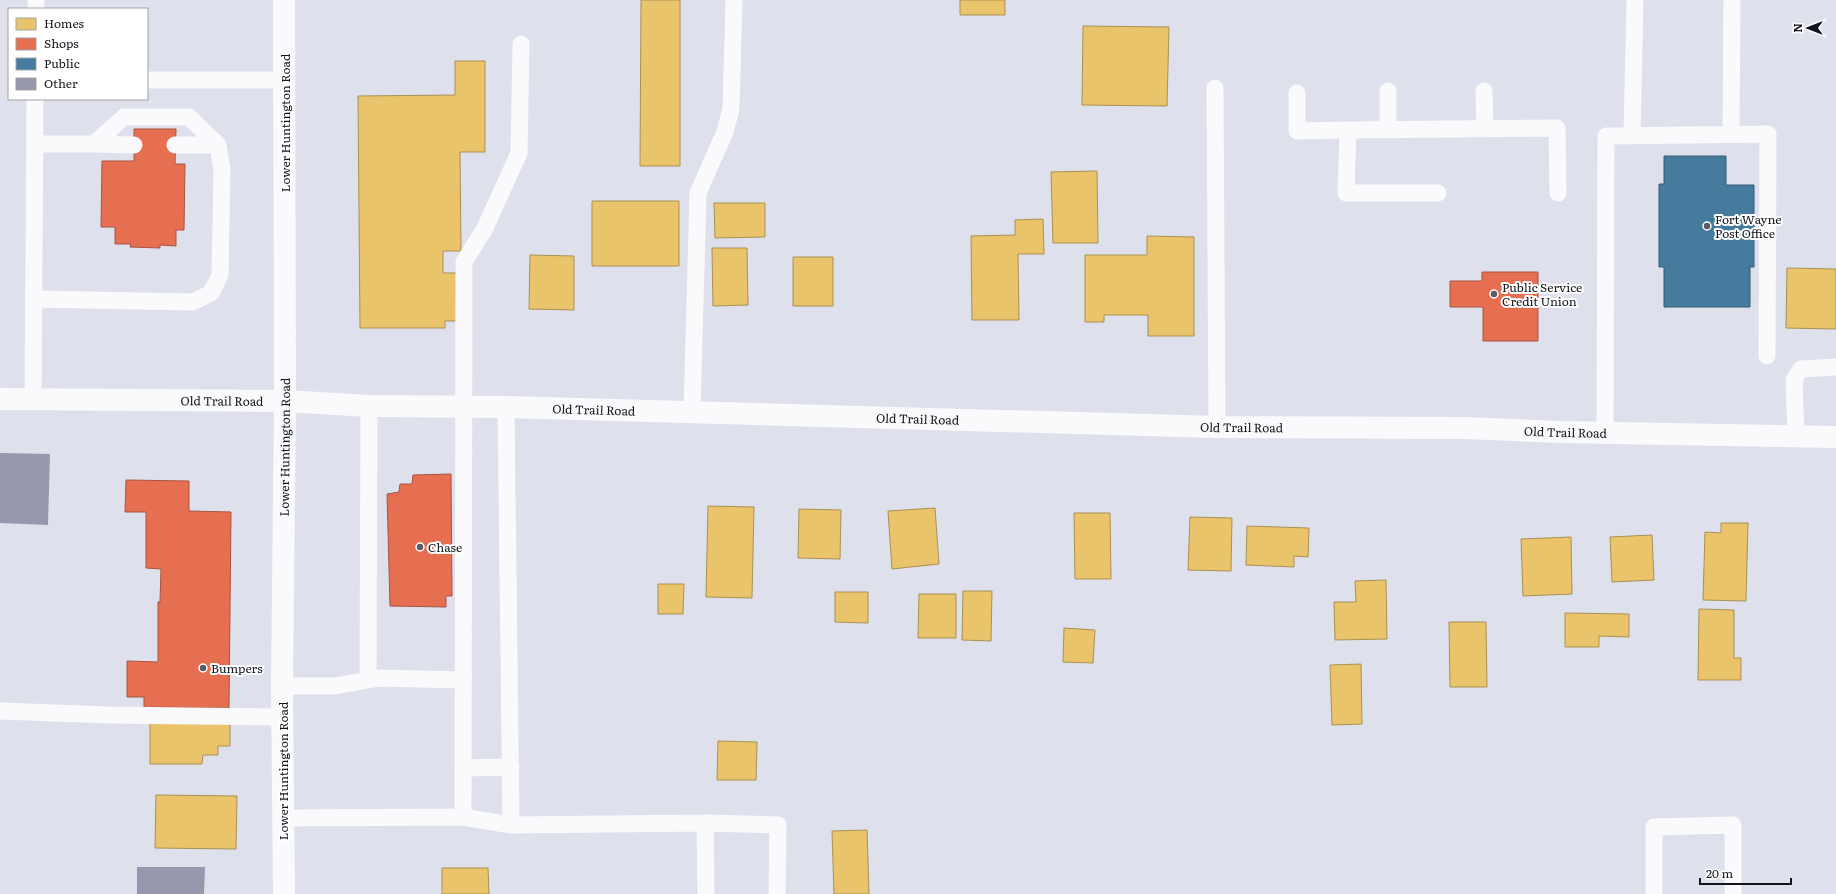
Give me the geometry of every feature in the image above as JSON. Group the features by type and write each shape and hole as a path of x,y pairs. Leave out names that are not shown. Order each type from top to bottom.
{"street":[{"name":"Lower Huntington Road","path":"284,0 285,401 282,686 284,894"},
{"name":"Old Trail Road","path":"0,399 285,401 369,406 506,407 1217,427 1466,428 1605,433 1836,437"}],"lane":[{"path":"692,412 698,193 725,132 731,109 734,0"},
{"path":"1632,136 1635,0"},
{"path":"1731,134 1732,0"},
{"path":"463,817 464,262 485,228 519,153 521,44"},
{"path":"148,80 285,80"},
{"path":"1215,88 1217,427"},
{"path":"1388,91 1388,130"},
{"path":"1484,91 1485,129"},
{"path":"1297,93 1297,131 1557,128 1558,193"},
{"path":"33,400 35,100"},
{"path":"34,299 193,302 211,293 220,275 222,170 218,145 189,117 124,117 94,144"},
{"path":"1348,130 1346,193 1438,193"},
{"path":"1605,433 1604,358 1606,136 1768,134 1768,356"},
{"path":"35,144 134,145"},
{"path":"175,145 218,145"},
{"path":"1796,436 1794,380 1801,369 1836,367"},
{"path":"368,679 369,406"},
{"path":"506,407 511,825"},
{"path":"282,686 335,686 368,679 464,680"},
{"path":"0,711 110,715 283,717"},
{"path":"463,768 511,767"},
{"path":"283,818 463,817 511,825 778,825 777,894"},
{"path":"705,824 706,894"},
{"path":"1654,894 1654,827 1733,825 1733,894"}],"building: Homes":[{"path":"641,0 680,0 680,166 640,166"},
{"path":"960,0 1005,0 1005,15 960,15"},
{"path":"1083,26 1169,27 1167,106 1082,105"},
{"path":"455,61 485,61 485,152 460,152 461,251 443,251 443,273 462,273 462,321 445,321 445,328 360,328 358,96 455,95"},
{"path":"1097,171 1098,243 1053,243 1051,172"},
{"path":"592,201 679,201 679,266 592,266"},
{"path":"714,203 765,203 765,237 715,238"},
{"path":"1043,219 1044,254 1018,254 1019,320 972,320 971,236 1015,235 1015,220"},
{"path":"1147,236 1194,237 1194,336 1148,336 1148,315 1104,315 1104,322 1085,322 1085,255 1147,255"},
{"path":"712,248 747,248 748,305 713,306"},
{"path":"530,255 574,256 574,310 529,309"},
{"path":"793,257 833,257 833,306 793,306"},
{"path":"1787,268 1836,269 1836,329 1786,328"},
{"path":"708,506 754,507 752,598 706,597"},
{"path":"935,508 939,564 892,569 888,511"},
{"path":"799,509 841,510 840,559 798,558"},
{"path":"1074,513 1110,513 1111,579 1075,579"},
{"path":"1190,517 1232,518 1231,571 1188,570"},
{"path":"1721,523 1748,523 1746,601 1703,600 1705,532 1721,533"},
{"path":"1247,526 1309,528 1308,557 1294,556 1294,567 1246,565"},
{"path":"1652,535 1654,580 1612,582 1610,537"},
{"path":"1571,537 1572,594 1523,596 1521,539"},
{"path":"1386,580 1387,639 1335,640 1334,602 1356,602 1355,581"},
{"path":"658,584 684,584 683,614 658,614"},
{"path":"963,591 992,591 991,641 962,640"},
{"path":"835,592 868,592 868,623 835,622"},
{"path":"919,594 956,594 956,638 918,638"},
{"path":"1699,609 1734,610 1734,658 1741,658 1741,680 1698,680"},
{"path":"1565,613 1629,614 1629,637 1599,636 1599,647 1565,647"},
{"path":"1449,622 1486,622 1487,687 1450,687"},
{"path":"1064,628 1095,630 1093,663 1063,662"},
{"path":"1361,664 1362,724 1332,725 1330,665"},
{"path":"150,723 230,724 230,746 218,746 218,755 203,755 202,764 150,764"},
{"path":"718,741 757,742 756,780 717,780"},
{"path":"156,795 237,796 236,849 155,848"},
{"path":"867,830 869,894 834,894 832,831"},
{"path":"442,868 488,868 489,894 442,894"}],"building: Shops":[{"path":"134,129 176,129 175,164 185,164 184,230 176,230 176,246 160,245 160,248 130,247 131,244 115,244 115,227 101,227 102,161 134,161"},
{"name":"Public Service Credit Union","path":"1482,272 1538,272 1538,341 1483,341 1483,307 1450,307 1450,281 1482,281"},
{"name":"Chase","path":"451,474 452,596 446,596 446,607 390,606 387,494 399,492 400,484 412,484 413,475"},
{"path":"126,480 189,481 189,511 231,512 229,708 144,707 144,697 127,697 127,661 158,662 158,602 160,602 161,569 146,568 146,512 125,512"}],"building: Public":[{"name":"Fort Wayne Post Office","path":"1664,156 1726,156 1726,185 1754,185 1754,267 1750,267 1750,307 1664,307 1664,267 1659,267 1659,184 1664,184"}],"building: Other":[{"path":"0,453 50,454 48,525 0,523"},
{"path":"137,867 205,867 204,894 137,894"}],"place":[{"name":"Fort Wayne Post Office","path":"1707,226"},
{"name":"Public Service Credit Union","path":"1494,294"},
{"name":"Chase","path":"420,547"},
{"name":"Bumpers","path":"203,668"}]}
